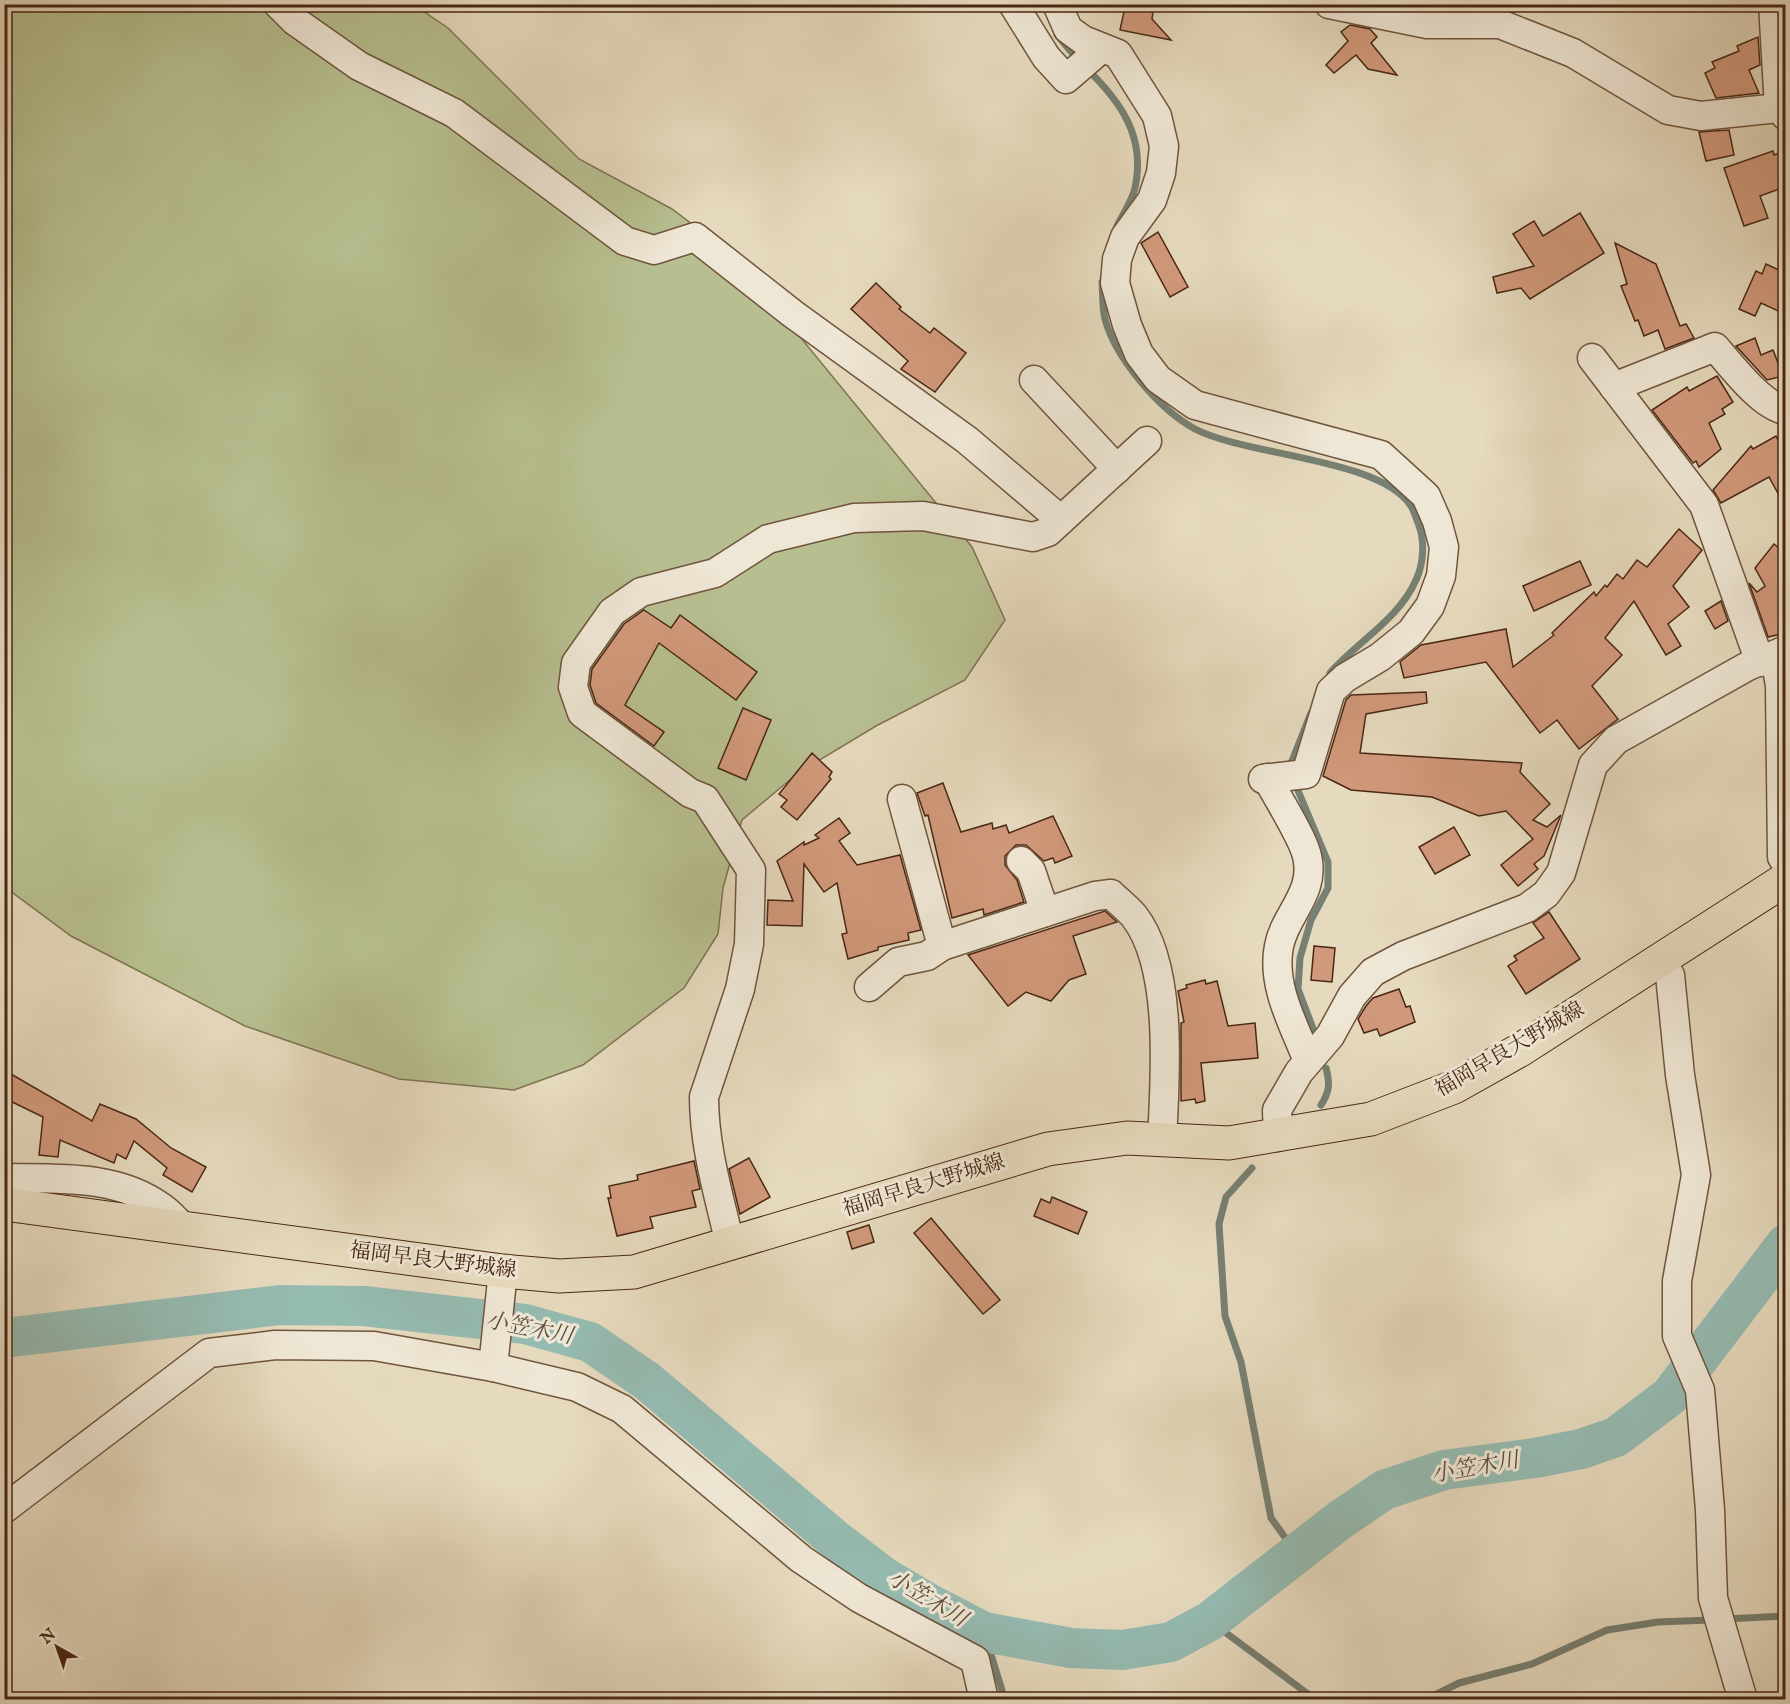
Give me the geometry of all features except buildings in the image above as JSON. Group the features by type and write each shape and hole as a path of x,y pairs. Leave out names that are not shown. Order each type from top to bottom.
{"main road":[{"name":"福岡早良大野城線","path":"4,1204 503,1271 559,1276 634,1272 1048,1149 1127,1138 1229,1143 1278,1137 1371,1119 1454,1087 1520,1050 1785,879"}],"street":[{"path":"278,4 295,21 359,66 454,113 625,241 654,250 694,237 793,314 967,440 1061,520"},
{"path":"1013,4 1046,57 1066,79 1099,51"},
{"path":"1057,4 1068,29 1099,51 1118,54 1157,116 1164,146 1161,173 1152,200 1125,237 1117,259 1115,283 1127,325 1139,354 1158,379 1195,405 1381,455 1426,496 1437,521 1444,547 1441,576 1430,606 1411,632 1380,657 1345,678 1331,691 1306,774 1270,778 1307,856 1305,894 1279,943 1277,960 1279,986 1308,1061"},
{"path":"1329,4 1427,24 1500,24 1573,53 1668,110 1701,117 1782,112 1773,4"},
{"path":"1614,387 1715,347 1754,390 1779,409 1785,410"},
{"path":"1592,358 1704,505 1773,656 1780,686 1782,857 1785,863"},
{"path":"1034,380 1117,469"},
{"path":"730,1244 712,1163 704,1116 704,1097 740,989 749,944 751,870 705,799 690,793 582,713 573,687 576,663 612,612 641,592 715,573 768,539 854,518 923,516 1033,537 1048,532 1147,441"},
{"path":"1278,1137 1277,1110 1308,1061 1330,1036 1352,996 1373,972 1403,956 1527,908 1546,894 1561,873 1593,765 1616,741 1645,722 1773,656"},
{"path":"902,799 942,946"},
{"path":"1021,861 1031,871 1045,912"},
{"path":"869,987 898,962 927,956 942,946 1095,896 1111,894 1134,916 1151,949 1161,996 1165,1072 1162,1140"},
{"path":"1660,960 1670,975 1680,1075 1696,1175 1677,1281 1677,1336 1700,1390 1710,1510 1713,1598 1743,1700"},
{"path":"4,1178 84,1179 122,1188 161,1206 185,1229"},
{"path":"493,1368 503,1271"},
{"path":"4,1509 209,1353 275,1346 374,1346 493,1368 577,1387 622,1409 801,1559 859,1598 975,1660 984,1700"}],"green space":[{"path":"5,5 414,5 448,28 579,159 672,209 726,250 756,283 972,547 1005,620 965,680 876,726 798,773 742,820 723,888 718,934 684,988 583,1065 514,1090 399,1079 245,1026 71,936 5,887"}],"waterway":[{"path":"1057,35 1079,61"},
{"path":"1087,69 1120,108 1134,137 1137,153 1135,188 1130,203 1117,226"},
{"path":"1102,282 1105,319 1118,350 1141,382 1181,420 1195,429 1218,438 1343,468 1371,478 1395,490 1411,506 1423,544 1421,566 1416,580 1399,607 1330,673"},
{"path":"1293,770 1292,761 1311,713"},
{"path":"1294,781 1328,862 1328,888 1311,920 1300,958 1298,989 1317,1039"},
{"path":"1321,1105 1328,1087 1326,1068"},
{"path":"1252,1168 1226,1197 1219,1224 1225,1316 1241,1362 1271,1518 1297,1554"},
{"name":"小笠木川","path":"4,1338 280,1305 364,1306 525,1324 590,1342 647,1381 838,1542 884,1577 928,1603 984,1632 1071,1648 1123,1650 1171,1642 1210,1621 1340,1520 1384,1490 1444,1470 1535,1458 1581,1449 1616,1437 1670,1396 1786,1244"},
{"path":"1725,1619 1786,1616"},
{"path":"1425,1700 1459,1683 1532,1664 1607,1630 1658,1622 1711,1620"},
{"path":"1210,1621 1316,1700"},
{"path":"984,1632 1005,1700"}]}
